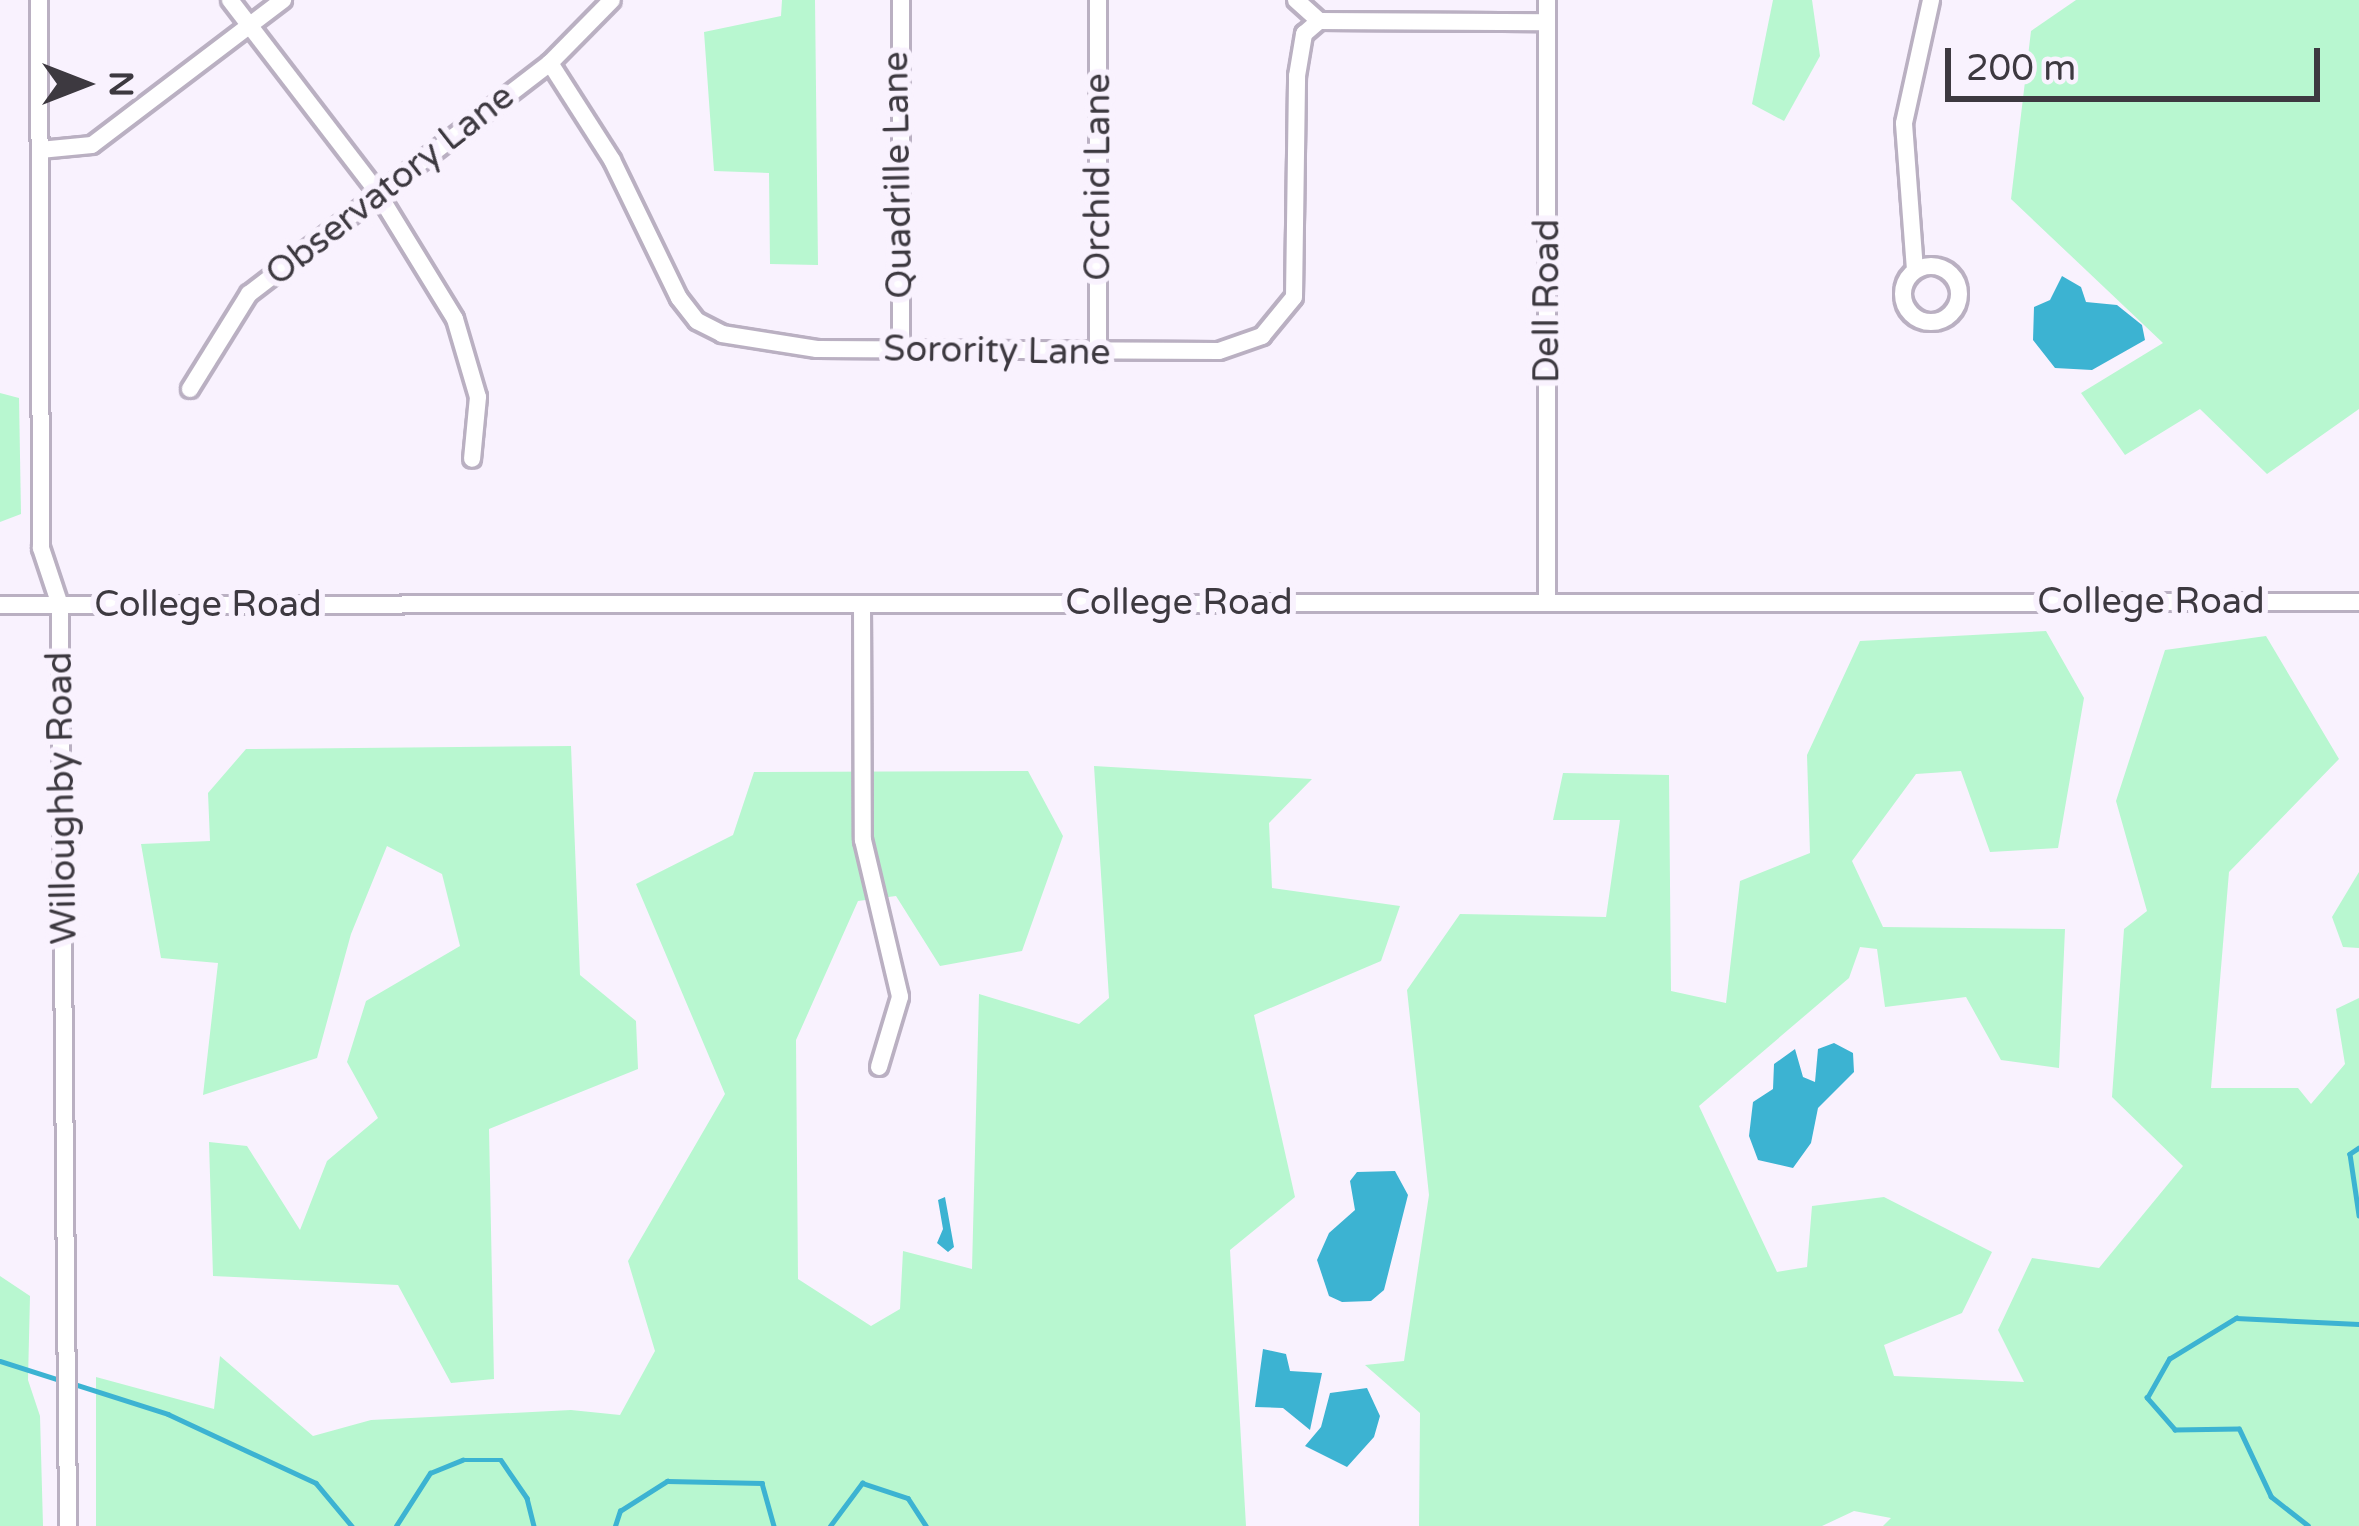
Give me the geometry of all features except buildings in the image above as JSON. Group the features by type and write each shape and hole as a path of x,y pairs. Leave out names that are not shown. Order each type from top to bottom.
{"street":[{"name":"Willoughby Road","path":"39,0 41,548 60,605 68,1526"},
{"path":"230,0 376,190 455,319 475,372 472,459"},
{"path":"40,150 92,145 283,0"},
{"name":"Observatory Lane","path":"190,389 249,295 376,190 550,63 612,0"},
{"name":"Quadrille Lane","path":"901,0 901,350"},
{"name":"Orchid Lane","path":"1098,0 1098,353"},
{"path":"1296,0 1319,21 1547,22"},
{"name":"Dell Road","path":"1546,0 1547,602"},
{"path":"1915,271 1904,123 1931,0"},
{"name":"Sorority Lane","path":"550,63 612,160 697,321 760,344 901,350 1219,351 1240,347 1280,321 1299,275 1299,54 1319,21"},
{"name":"College Road","path":"0,605 2359,602"},
{"path":"862,604 863,840 900,997 879,1067"}],"green space":[{"path":"782,0 815,0 818,265 770,264 769,173 714,171 704,32 781,16"},
{"path":"1773,0 1812,0 1820,56 1784,121 1752,104"},
{"path":"2076,0 2359,0 2359,409 2267,474 2200,409 2125,455 2081,393 2163,343 2011,199 2031,31"},
{"path":"0,393 19,398 21,514 0,522"},
{"path":"2046,631 2084,698 2058,848 1990,852 1961,771 1916,774 1852,861 1883,927 2065,929 2059,1068 2001,1060 1966,997 1885,1007 1877,949 1860,947 1849,978 1699,1106 1777,1272 1807,1267 1812,1206 1884,1197 1992,1252 1962,1313 1884,1345 1894,1376 2024,1382 1998,1330 2032,1258 2099,1268 2183,1166 2112,1097 2124,929 2147,911 2116,801 2165,650 2266,636 2339,759 2229,872 2211,1088 2298,1088 2311,1104 2345,1064 2336,1009 2359,998 2359,1526 1883,1526 1891,1518 1854,1511 1822,1526 1419,1526 1420,1413 1365,1365 1404,1361 1429,1195 1407,990 1460,914 1606,917 1620,820 1553,820 1563,773 1669,775 1671,991 1726,1003 1740,881 1810,853 1807,755 1860,641"},
{"path":"571,746 580,975 636,1021 638,1069 489,1129 494,1379 451,1383 398,1285 213,1276 209,1142 247,1146 300,1230 327,1161 378,1118 347,1062 366,1001 460,946 442,874 387,846 351,934 317,1058 203,1095 218,963 161,958 141,844 210,841 208,793 246,749"},
{"path":"1094,766 1312,779 1269,823 1272,888 1400,906 1381,961 1254,1015 1295,1197 1230,1250 1246,1526 96,1526 96,1377 214,1409 220,1356 313,1436 371,1420 571,1410 620,1415 655,1351 628,1261 725,1094 636,884 733,835 754,772 1028,771 1063,836 1022,951 940,966 896,896 858,901 796,1040 798,1279 871,1326 900,1309 903,1251 972,1269 979,994 1079,1024 1109,998"},
{"path":"2359,872 2359,948 2343,947 2332,917"},
{"path":"0,1276 30,1296 28,1380 40,1416 43,1526 0,1526"}],"water":[{"path":"2062,276 2081,287 2086,302 2117,305 2142,325 2145,340 2092,370 2055,368 2033,340 2034,307 2050,300"},
{"path":"1834,1043 1853,1053 1854,1072 1818,1108 1811,1143 1793,1168 1758,1160 1749,1136 1753,1102 1773,1089 1774,1064 1795,1049 1803,1077 1815,1082 1818,1049"},
{"path":"1395,1171 1408,1195 1384,1290 1371,1301 1342,1302 1329,1296 1317,1260 1329,1233 1355,1210 1350,1181 1357,1172"},
{"path":"945,1197 954,1247 948,1252 937,1243 943,1229 938,1200"},
{"path":"1263,1349 1286,1354 1290,1371 1322,1373 1310,1430 1283,1408 1255,1407"},
{"path":"1367,1388 1380,1416 1374,1437 1347,1467 1305,1446 1321,1427 1330,1393"}],"waterway":[{"path":"2359,1148 2350,1154 2359,1215"},
{"path":"2308,1526 2271,1497 2239,1429 2175,1430 2147,1398 2169,1359 2236,1318 2359,1324"},
{"path":"0,1361 63,1381"},
{"path":"74,1384 168,1414 316,1483 352,1526"},
{"path":"396,1526 430,1473 463,1460 501,1460 527,1498 534,1526"},
{"path":"615,1526 620,1511 667,1481 762,1483 774,1526"},
{"path":"830,1526 862,1483 908,1498 926,1526"}]}
